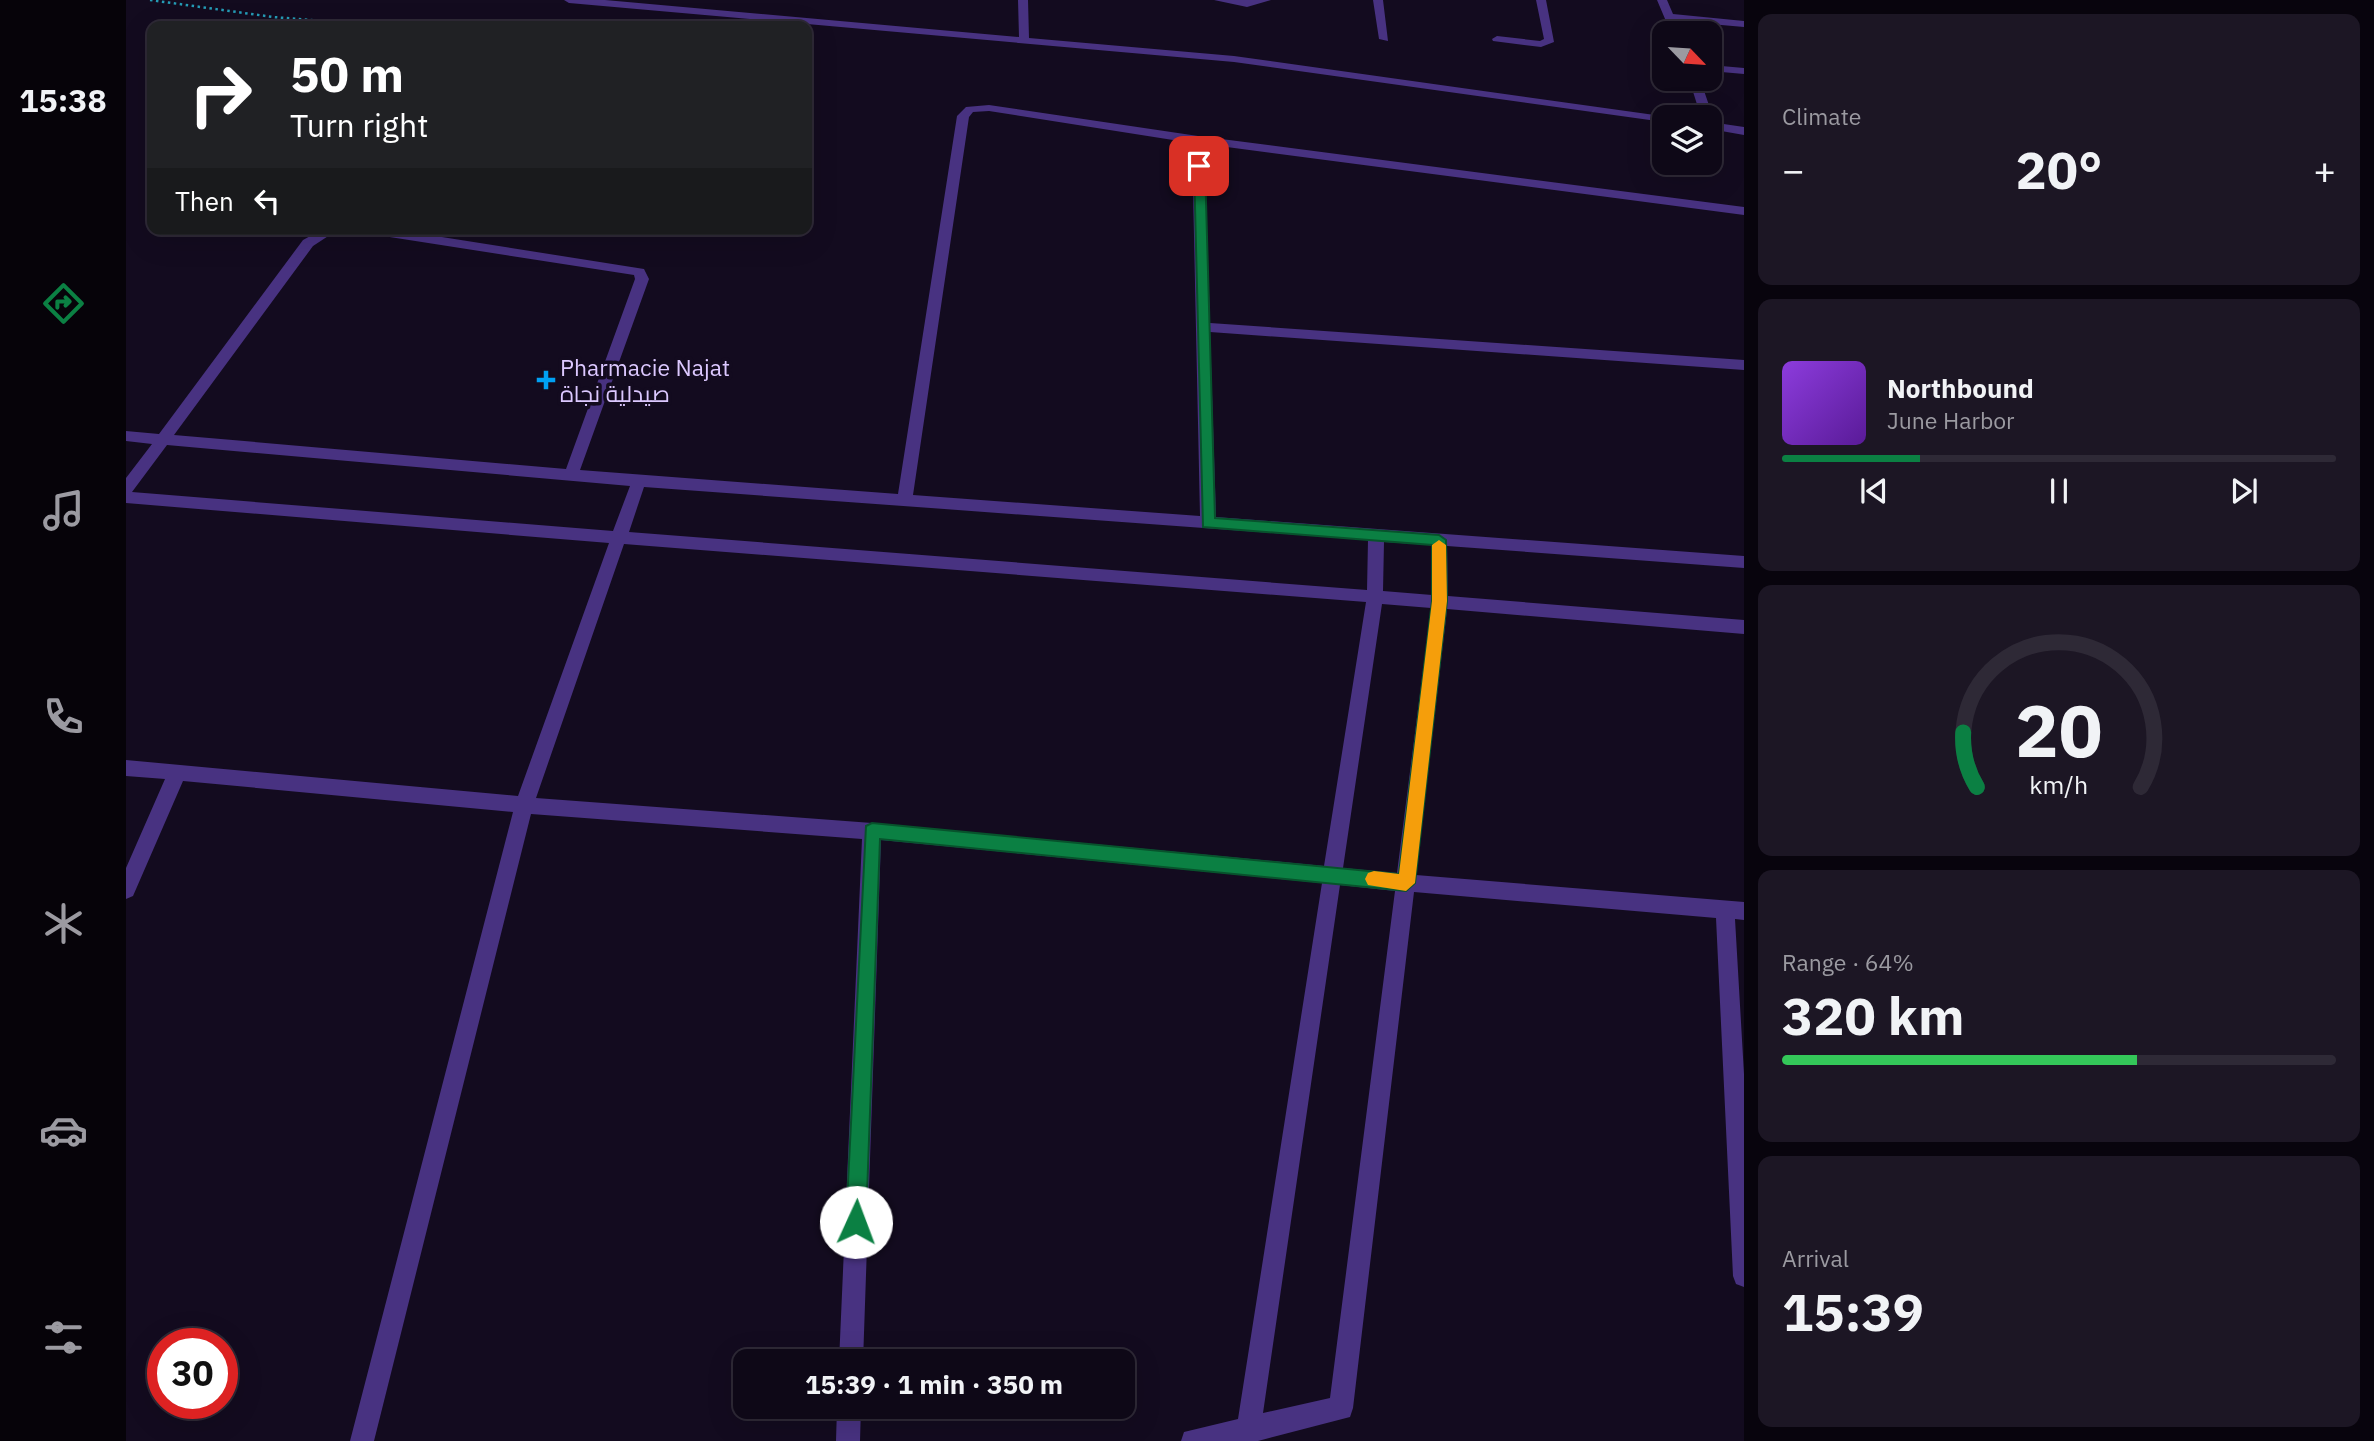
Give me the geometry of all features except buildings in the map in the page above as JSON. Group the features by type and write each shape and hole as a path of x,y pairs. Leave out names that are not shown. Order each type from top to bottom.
{"street":[{"path":"569,0 1024,39 1309,69 1652,117"},
{"path":"1023,0 1024,39"},
{"path":"1219,0 1247,4 1266,0"},
{"path":"1378,0 1384,38"},
{"path":"1497,40 1541,44 1550,40 1541,0"},
{"path":"1662,0 1670,21"},
{"path":"1669,17 1744,24"},
{"path":"1722,69 1744,71"},
{"path":"904,502 966,113 976,107 1198,140 1744,211"},
{"path":"1722,127 1744,131"},
{"path":"1198,140 1208,523"},
{"path":"126,489 309,243 323,235"},
{"path":"402,235 639,272 642,279 572,473"},
{"path":"1204,327 1744,365"},
{"path":"126,436 904,502 1744,562"},
{"path":"362,1441 524,805 639,481"},
{"path":"126,497 617,540 1375,595 1744,627"},
{"path":"1248,1435 1335,874 1375,595 1376,534"},
{"path":"1193,1441 1248,1435 1341,1408 1440,601 1439,540"},
{"path":"126,768 524,805 872,831 1406,883 1734,910 1744,1276"},
{"path":"126,890 177,773"},
{"path":"852,1349 872,831"},
{"path":"848,1441 849,1419"}],"path":[{"path":"150,0 322,21"}],"slow traffic":[{"path":"1374,879 1406,883 1440,601 1439,545"}],"place":[{"name":"Pharmacie Najat صيدلية نجاة","path":"546,380"}],"route":[{"path":"856,1222 872,831 1406,883 1440,601 1439,540 1208,523 1199,166"}]}
